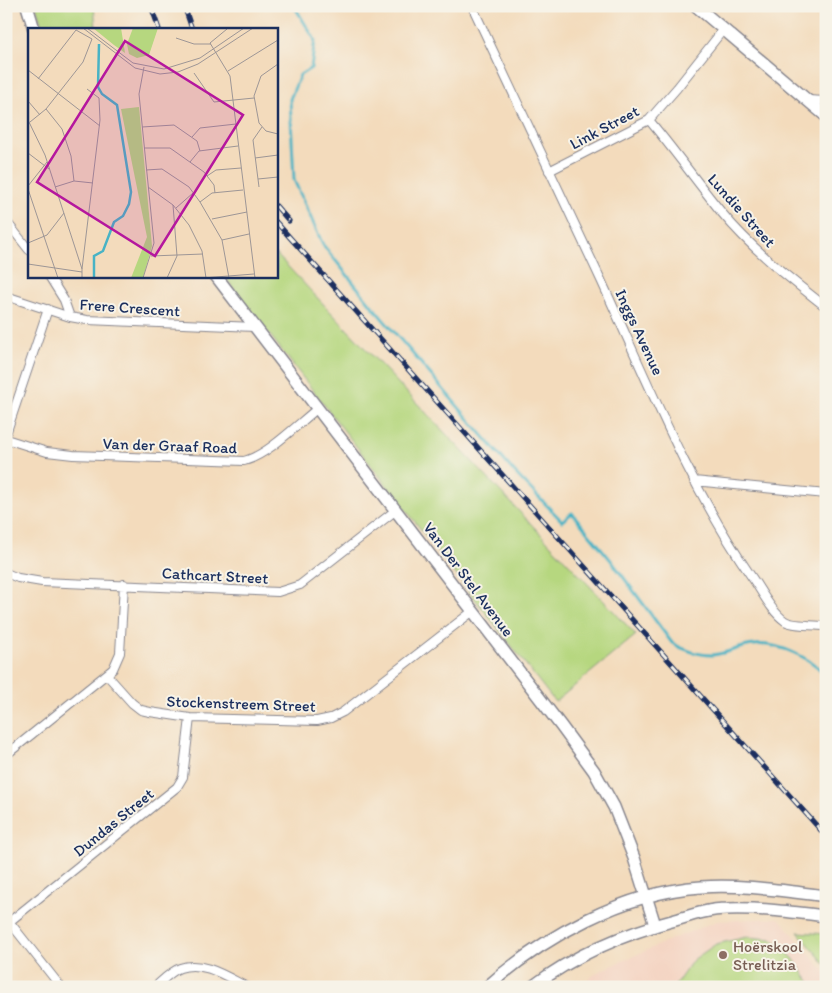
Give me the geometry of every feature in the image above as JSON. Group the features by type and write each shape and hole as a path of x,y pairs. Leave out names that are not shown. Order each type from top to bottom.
{"street":[{"path":"27,6 34,28"},
{"name":"Inggs Avenue","path":"472,6 694,481 734,551 780,616 788,623 826,626"},
{"path":"696,6 826,116"},
{"name":"Link Street","path":"549,171 649,120 724,30"},
{"path":"807,100 826,101"},
{"name":"Lundie Street","path":"649,120 722,213 744,237 793,281 826,307"},
{"path":"6,221 28,249"},
{"path":"50,278 64,300 70,317"},
{"name":"Van Der Stel Avenue","path":"218,278 594,771 620,821 655,925"},
{"name":"Frere Crescent","path":"6,296 70,317 112,322 255,327"},
{"path":"6,434 48,310"},
{"name":"Van der Graaf Road","path":"6,439 47,452 73,456 244,461 254,458 265,451 318,408"},
{"path":"694,481 826,494"},
{"name":"Cathcart Street","path":"6,573 18,578 42,582 124,584 268,593 300,585 396,510"},
{"path":"6,755 113,669 120,653 124,584"},
{"name":"Stockenstreem Street","path":"106,675 141,710 190,718 317,721 331,718 343,712 473,611"},
{"name":"Dundas Street","path":"8,921 177,787 183,777 190,718"},
{"path":"487,987 511,967 552,939 593,918 646,898 700,887 723,887 826,896"},
{"path":"532,987 578,956 624,935 702,913 726,909 773,910 826,916"},
{"path":"8,921 61,987"},
{"path":"155,987 179,968 189,966 210,969 247,987"}],"shaded area":[{"name":"Hoërskool Strelitzia","path":"779,918 826,973 826,987 575,987 600,971 717,921"}],"green space":[{"path":"36,6 94,6 96,28 43,28"},
{"path":"278,256 636,635 555,702 226,278 278,278"},
{"path":"798,932 826,934 826,965"},
{"path":"747,937 772,939 793,958 813,987 674,987 693,960 716,944"}],"waterway":[{"path":"296,6 315,40 311,68 300,75 290,99 294,180 323,245 382,318 515,473 562,521 572,513 610,559 672,643 691,652 712,655 749,646 773,646 804,658 826,677"}],"railway":[{"path":"151,6 159,28"},
{"path":"184,6 192,28"},
{"path":"278,208 289,221"},
{"path":"278,224 826,836"}],"place":[{"name":"Hoërskool Strelitzia","path":"723,955"}]}
